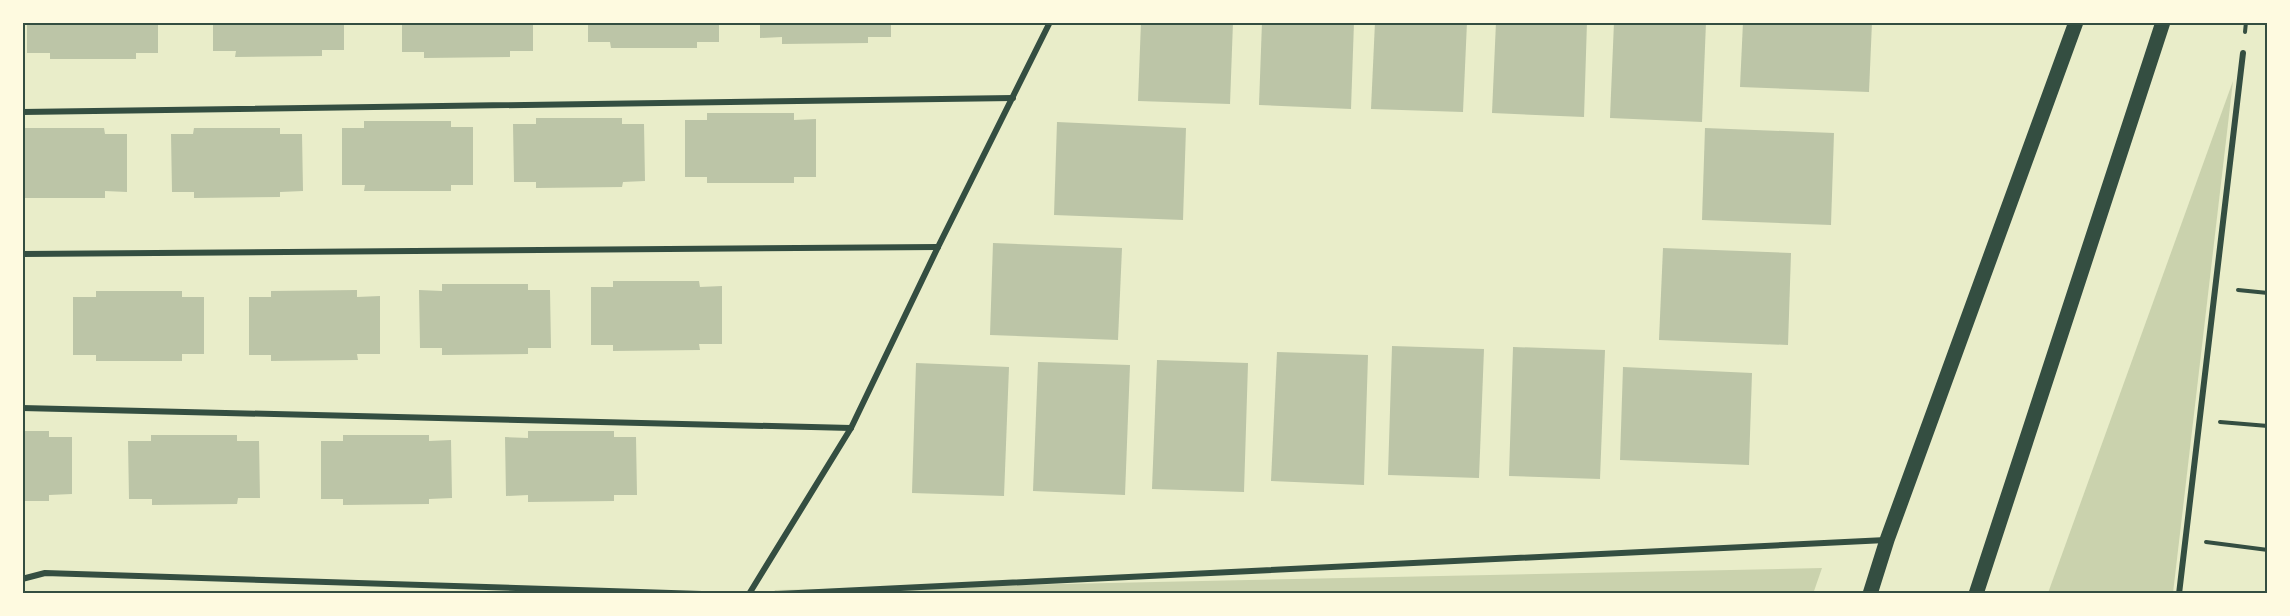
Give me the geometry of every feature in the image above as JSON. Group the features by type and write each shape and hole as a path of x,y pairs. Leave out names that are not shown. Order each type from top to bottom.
{"main road":[{"path":"1870,594 1887,540 2076,22"},
{"path":"1976,594 2163,22"}],"street":[{"path":"749,594 851,428 1050,22"},
{"path":"2179,594 2243,53"},
{"path":"22,112 1013,98"},
{"path":"22,254 938,247"},
{"path":"22,408 851,428"},
{"path":"778,594 1887,540"},
{"path":"22,579 45,573 702,594"}],"path":[{"path":"2215,287 2268,293"},
{"path":"2200,420 2268,426"},
{"path":"2186,539 2268,550"}],"green space":[{"path":"2233,81 2173,593 2048,593"},
{"path":"1822,568 1813,594 773,594 775,590"}],"building":[{"path":"27,22 158,22 158,53 136,53 136,59 50,59 50,53 27,53"},
{"path":"213,22 344,22 344,50 322,50 322,56 235,57 236,51 213,51"},
{"path":"402,22 533,22 533,51 510,51 510,57 424,58 424,52 402,52"},
{"path":"588,22 719,22 719,42 697,42 697,48 611,48 610,42 588,42"},
{"path":"760,22 891,22 891,37 868,37 868,43 782,44 782,37 760,38"},
{"path":"1141,22 1233,22 1230,104 1138,101"},
{"path":"1262,22 1354,22 1351,109 1259,105"},
{"path":"1375,22 1467,22 1463,112 1371,109"},
{"path":"1496,22 1587,22 1584,117 1492,113"},
{"path":"1614,22 1706,22 1702,122 1610,118"},
{"path":"1743,22 1872,22 1869,92 1740,87"},
{"path":"707,113 794,113 794,120 816,119 816,177 794,177 794,183 707,183 707,177 685,177 685,120 707,120"},
{"path":"536,118 622,118 622,124 644,124 645,181 623,182 622,187 536,188 536,182 514,182 513,124 536,124"},
{"path":"364,121 451,121 451,127 473,127 473,185 451,185 451,191 364,191 365,185 342,185 342,128 364,128"},
{"path":"1057,122 1186,128 1183,220 1054,215"},
{"path":"22,128 104,128 105,134 127,134 127,192 105,191 105,198 22,198"},
{"path":"194,128 280,128 280,134 302,134 303,191 280,192 280,197 194,198 194,192 172,192 171,134 193,134"},
{"path":"1705,128 1834,133 1831,225 1702,220"},
{"path":"993,243 1122,248 1118,340 990,335"},
{"path":"1663,248 1791,253 1788,345 1659,340"},
{"path":"613,281 699,281 700,287 722,286 722,344 699,344 700,350 613,351 613,345 591,345 591,287 613,287"},
{"path":"442,284 528,284 528,290 550,290 551,348 528,348 528,354 442,355 442,348 420,348 419,290 442,291"},
{"path":"357,290 357,297 380,296 380,354 357,354 358,360 271,361 271,355 249,355 249,297 271,297 271,291"},
{"path":"96,291 182,291 182,297 204,297 204,354 182,354 182,361 96,361 96,355 73,355 73,297 96,297"},
{"path":"1392,346 1484,349 1479,478 1388,475"},
{"path":"1513,347 1605,350 1600,479 1509,476"},
{"path":"1277,352 1368,355 1364,485 1271,481"},
{"path":"1157,360 1248,363 1244,492 1152,489"},
{"path":"1038,362 1130,365 1125,495 1033,491"},
{"path":"916,363 1009,367 1004,496 912,493"},
{"path":"1623,367 1752,373 1749,465 1620,460"},
{"path":"22,431 49,431 49,437 72,437 72,494 49,495 49,501 22,501"},
{"path":"528,431 614,431 614,437 636,437 637,495 614,495 614,501 528,502 528,495 506,496 505,437 528,438"},
{"path":"151,435 237,435 237,441 259,441 260,498 238,498 237,504 152,505 152,499 129,499 128,441 151,441"},
{"path":"343,435 429,435 429,441 451,440 452,498 429,499 429,504 343,505 343,499 321,499 321,441 343,441"}]}
